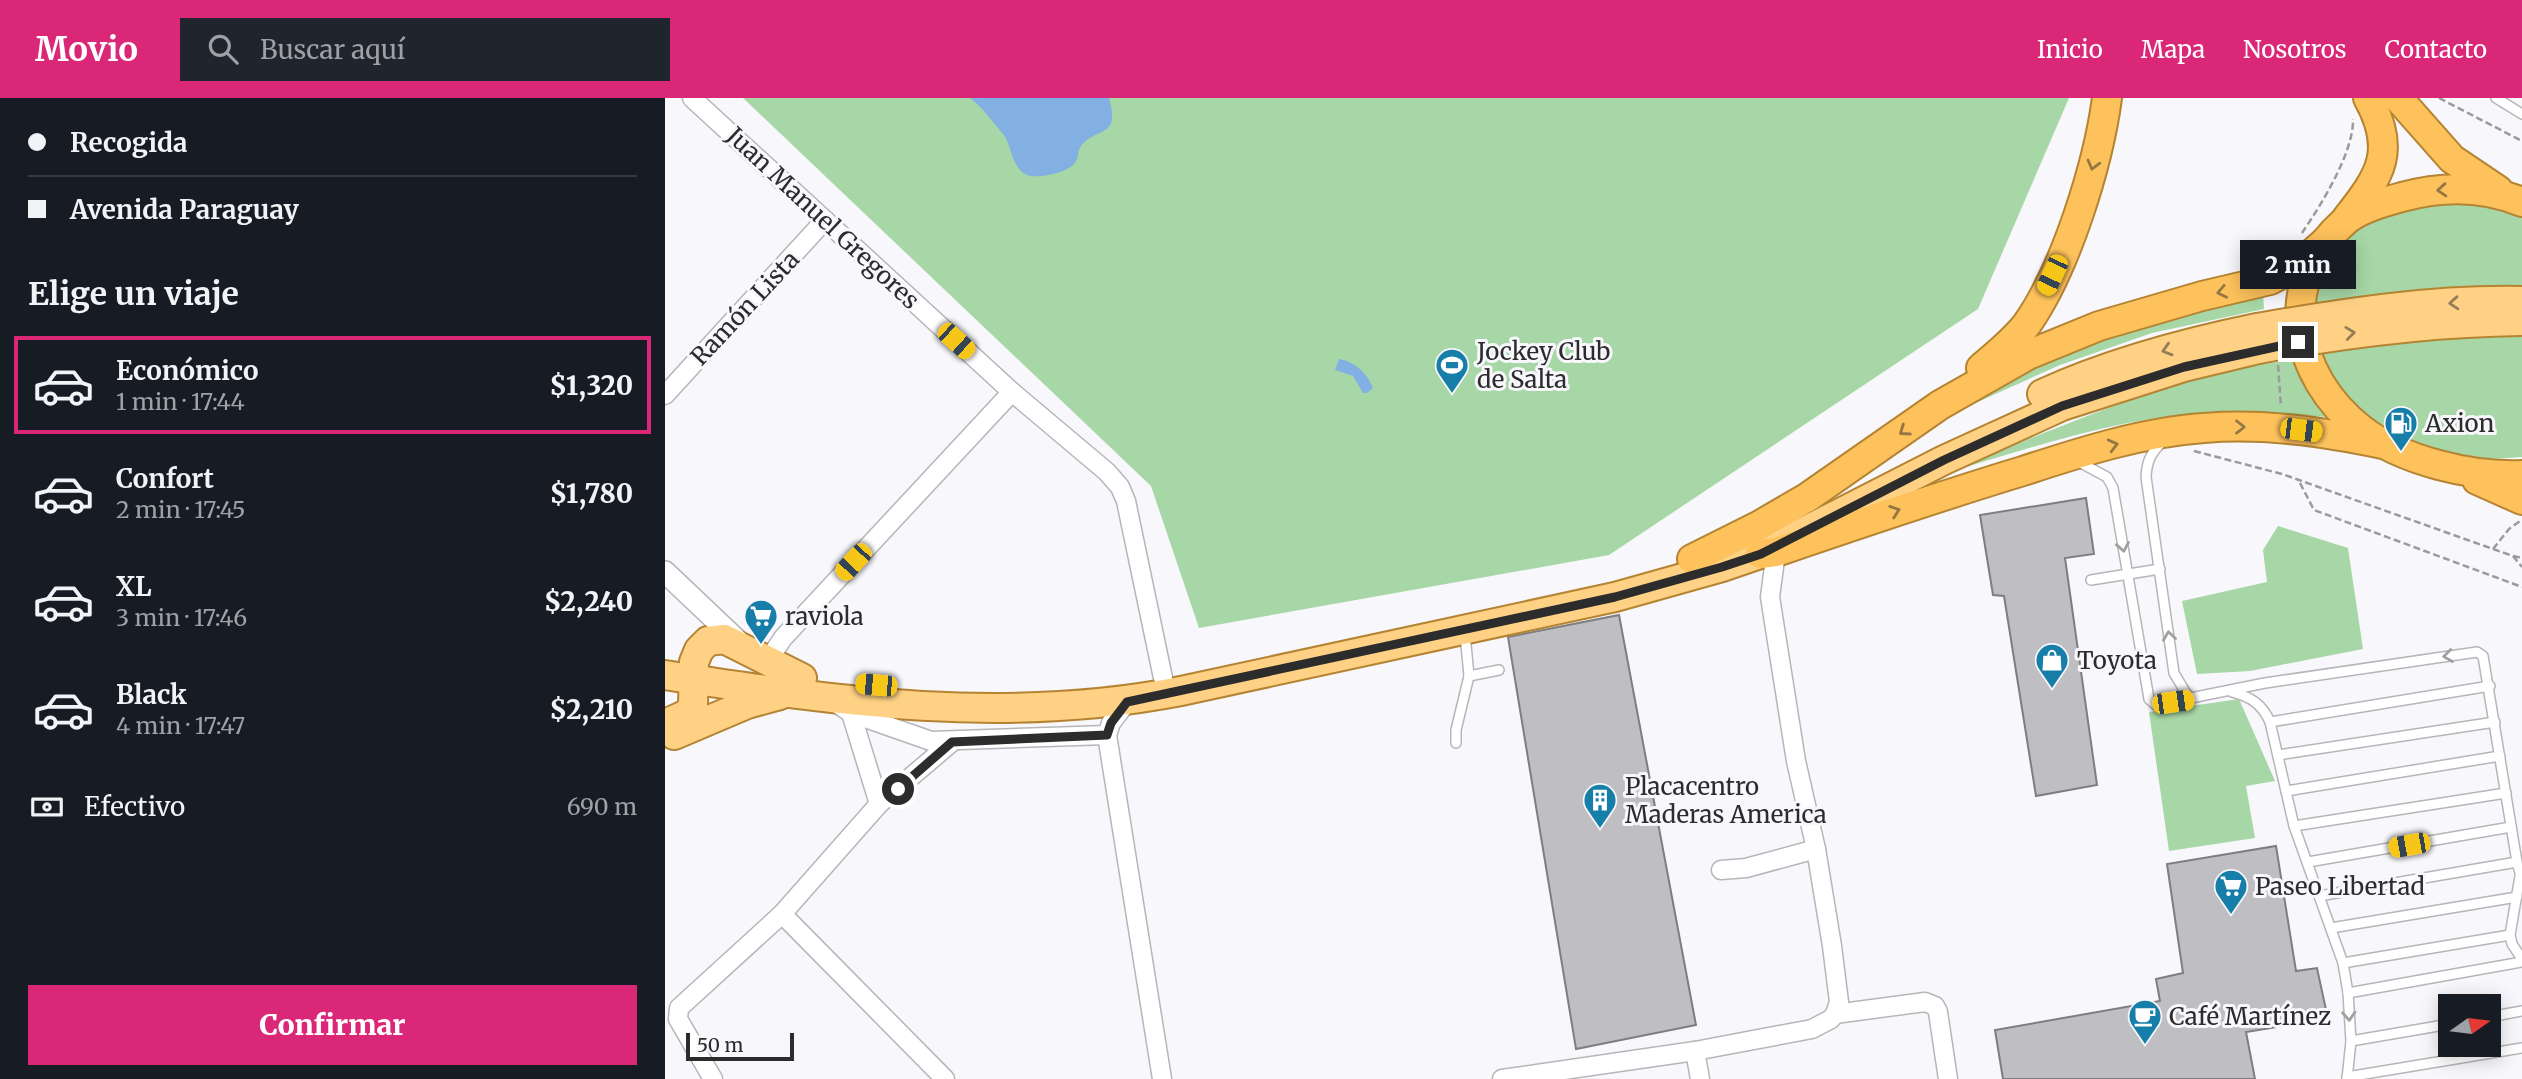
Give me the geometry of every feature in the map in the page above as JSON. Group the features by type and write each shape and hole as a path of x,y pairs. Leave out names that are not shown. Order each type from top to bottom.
{"highway":[{"path":"1940,405 2018,334 2041,299 2064,251 2084,196 2104,122 2107,98"},
{"path":"2399,98 2452,159 2516,199"},
{"path":"1692,559 1808,497 1940,405 1995,372 2062,340 2153,310 2283,275 2325,242 2345,220 2374,179 2383,157 2383,127 2361,108"},
{"path":"2345,220 2389,200 2423,191 2461,188 2516,199"},
{"path":"2325,242 2306,274 2300,298 2300,325 2308,360 2326,391 2345,414 2383,444"},
{"path":"1768,553 2067,457 2179,441 2203,428 2281,428 2341,435 2383,444 2452,469 2522,499"},
{"path":"2452,469 2498,476 2522,475"}],"main road":[{"path":"665,657 795,685 828,697 911,706 981,710 1127,702 1625,595 1768,553 1944,460 2062,406 2184,367 2258,339 2376,309 2463,302 2522,301"},
{"path":"665,739 795,685 1010,692 1083,690 1163,678 1621,578 1692,559 1798,517 1906,460 2048,392 2169,349 2394,328 2522,321"},
{"path":"665,724 687,714 693,706 696,664 708,641 724,639 756,655 795,685"},
{"path":"665,675 696,664"},
{"path":"696,664 702,697 708,702 718,705 747,705"}],"street":[{"name":"Juan Manuel Gregores","path":"692,98 1012,392 1107,472 1120,487 1126,501 1163,678"},
{"name":"Ramón Lista","path":"665,395 825,220"},
{"path":"665,572 756,655 783,638 1012,392"},
{"path":"1502,1079 1695,1051 1812,1029 1831,1020 1835,1014 1839,1002 1816,849 1796,761 1770,597 1768,553"},
{"path":"696,664 703,632 699,604"},
{"path":"828,697 851,713 931,741 1107,735"},
{"path":"1127,702 1111,723 1107,735 1162,1079"},
{"path":"851,713 879,804"},
{"path":"713,1079 678,1019 679,1008 782,914 879,804 952,742"},
{"path":"1721,870 1746,868 1816,849"},
{"path":"782,914 945,1079"},
{"path":"1835,1014 1925,1002 1935,1006 1948,1079"},
{"path":"1695,1051 1700,1079"}],"lane":[{"path":"2497,98 2522,114"},
{"path":"2179,441 2151,452 2147,461 2146,477 2174,673 2190,700"},
{"path":"2067,457 2107,477 2113,488 2149,699 2156,705 2227,691 2477,652 2483,656 2521,878 2517,897 2518,909 2510,935 2522,961 2348,993"},
{"path":"2091,580 2159,569"},
{"path":"1456,743 1456,730 1469,676 1464,629"},
{"path":"1469,676 1499,670"},
{"path":"2270,722 2490,686"},
{"path":"2227,691 2253,700 2264,708 2270,722 2294,826 2343,962 2351,1041 2347,1078 2522,1048"},
{"path":"2278,755 2495,722"},
{"path":"2286,791 2500,756"},
{"path":"2294,826 2506,793"},
{"path":"2308,862 2511,827"},
{"path":"2319,896 2517,862"},
{"path":"2331,928 2517,897"},
{"path":"2343,962 2510,935"},
{"path":"2501,1015 2522,1011"},
{"path":"2351,1041 2438,1026"}],"path":[{"path":"2439,98 2522,141"},
{"path":"2296,241 2330,187 2361,108"},
{"path":"2179,441 2522,558"},
{"path":"2299,481 2314,510 2522,587"},
{"path":"2493,549 2509,529 2522,521"},
{"path":"2512,556 2522,567"}],"green space":[{"name":"Jockey Club de Salta","path":"743,98 2069,98 1978,309 1609,555 1199,628 1151,486"},
{"path":"2456,197 2506,209 2522,217 2522,457 2490,459 2434,450 2396,435 2368,416 2331,379 2322,361 2311,299 2333,247 2373,215"},
{"path":"2263,293 2264,309 2152,333 2060,365 1922,427 2072,345"},
{"path":"2291,360 2327,417 2222,412 2157,418 2067,437 1949,472 2074,421 2159,391 2203,378"},
{"path":"2278,526 2348,548 2363,649 2250,671 2197,674 2182,601 2267,582 2263,550"},
{"path":"2239,699 2275,781 2246,786 2255,838 2169,851 2149,712"}],"water":[{"path":"970,98 1109,98 1112,120 1110,126 1081,146 1073,165 1053,174 1032,176 1018,167 1003,134"},
{"path":"1339,359 1360,369 1373,388 1363,393 1353,376 1335,370"}],"building":[{"name":"Toyota","path":"2086,498 2094,554 2065,558 2097,785 2036,796 2004,596 1993,595 1980,515"},
{"name":"Placacentro Maderas America","path":"1619,615 1696,1025 1576,1049 1508,637"},
{"name":"Paseo Libertad","path":"2276,846 2296,971 2317,968 2328,1019 2246,1032 2255,1079 2003,1079 1995,1030 2160,1001 2156,979 2183,973 2167,864"}],"place":[{"name":"Jockey Club de Salta","path":"1452,395"},
{"name":"Axion","path":"2401,453"},
{"name":"raviola","path":"761,646"},
{"name":"Toyota","path":"2052,690"},
{"name":"Placacentro Maderas America","path":"1600,830"},
{"name":"Paseo Libertad","path":"2231,916"},
{"name":"Café Martínez","path":"2145,1046"}],"route":[{"path":"898,789 952,742 1107,735 1111,723 1127,702 1615,597 1722,567 1761,554 1944,460 2062,406 2184,367 2298,342"}]}
